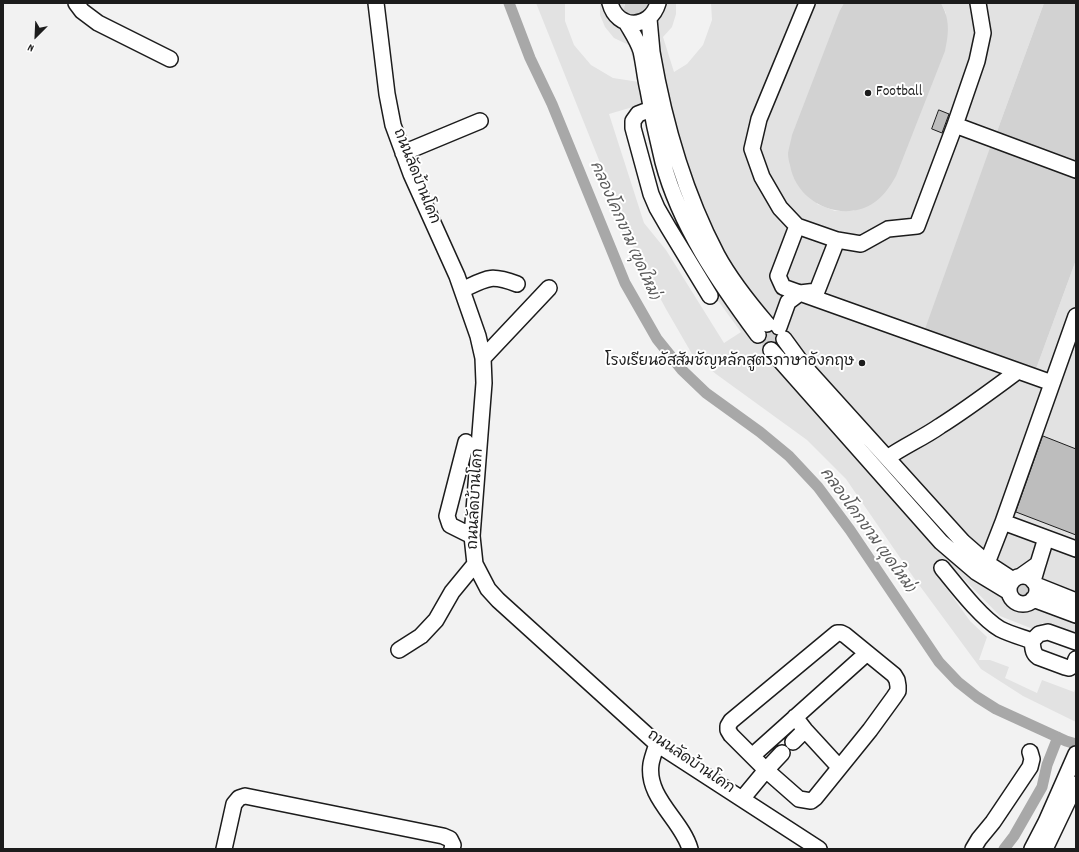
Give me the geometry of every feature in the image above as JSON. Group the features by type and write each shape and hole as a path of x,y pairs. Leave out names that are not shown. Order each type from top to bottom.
{"street":[{"path":"76,3 85,14 98,23 170,59"},
{"name":"ถนนลัดบ้านโคก","path":"376,3 387,94 393,125 411,174 457,276 484,358 484,383 472,536 476,564 488,589 498,600 657,744 819,849"},
{"path":"610,3 614,12 619,18 626,22 634,23 649,19 656,11 658,3"},
{"path":"807,3 759,119 752,149 762,177 780,208 797,226 837,240 861,244 888,229 917,226 955,125 977,60 983,33 978,3"},
{"path":"649,19 652,50 665,113 687,187 702,224 718,256 738,287 779,320 803,365 963,542 982,568"},
{"path":"626,22 641,51 651,109 663,163 676,200 690,232 730,297 779,320 1018,371 1052,383"},
{"path":"651,109 638,114 633,122 632,128 651,194 668,227 710,296"},
{"path":"403,153 480,120"},
{"path":"955,125 1076,170"},
{"path":"771,350 780,347 779,320 783,287 778,276 797,226"},
{"path":"837,240 817,291 779,320 760,343 766,349 771,350 941,542 982,568 1024,586 1076,604"},
{"path":"686,256 700,249"},
{"path":"462,290 491,277 517,284"},
{"path":"484,358 549,288"},
{"path":"964,595 982,568 1003,522 1076,316"},
{"path":"887,458 942,425 1018,371"},
{"path":"466,442 447,516 450,525 472,536"},
{"path":"913,509 924,500"},
{"path":"1003,522 1076,549"},
{"path":"1024,586 1038,564 1046,538"},
{"path":"399,650 421,636 436,620 452,592 476,564"},
{"path":"942,568 964,595 986,618 999,628 1032,641"},
{"path":"1032,641 1039,634 1048,632 1076,642"},
{"path":"837,633 845,635 894,675 897,680 898,691 870,730 811,801 799,799 752,756 731,735 728,730 728,726 731,721 837,633"},
{"path":"1032,641 1033,651 1038,657 1069,668 1074,665 1076,659"},
{"path":"752,756 867,653"},
{"path":"795,717 839,767"},
{"path":"793,742 805,730"},
{"path":"657,744 651,766 657,796 683,831 690,849"},
{"path":"973,849 1030,768 1032,759 1030,752"},
{"path":"742,798 782,753"},
{"path":"1032,849 1075,758"},
{"path":"1045,849 1076,784"},
{"path":"224,849 234,804 239,798 245,796 443,836 450,840 453,845 452,849"}],"shaded area":[{"name":"โรงเรียนอัสสัมชัญหลักสูตรภาษาอังกฤษ","path":"536,3 565,3 565,21 574,45 591,65 613,78 639,82 629,45 614,38 605,27 600,15 600,3 625,3 624,6 651,3 676,3 676,14 672,27 663,37 674,72 687,64 703,45 712,20 711,3 844,3 840,10 817,204 835,211 854,211 946,13 941,3 1044,3 995,137 1036,369 1076,260 1076,449 1039,435 1010,509 1076,535 1076,635 1042,623 1038,631 1000,616 950,565 943,569 947,574 940,579 970,621 987,637 979,660 990,660 1009,667 1005,678 1037,693 1042,680 1074,692 1076,687 1076,722 1023,696 981,669 914,578 846,479 807,440 716,374 692,354 623,229 605,175","holes":["643,104 659,178 691,255 713,294 741,332 724,343 666,250 644,223 609,114"]},
{"path":"625,3 651,3 648,19 626,15 624,10"},
{"name":"Football","path":"844,3 941,3 946,15 948,26 945,51 896,176 886,192 872,204 860,209 847,211 834,210 821,206 810,199 794,178 788,153 792,135"},
{"path":"1044,3 1076,3 1076,167 995,137"},
{"path":"991,145 1076,175 1076,260 1036,369 925,329"},
{"path":"775,330 779,331 787,350 784,354 766,354 762,346 763,340 767,333"},
{"path":"1026,582 1034,584 1036,604 1028,608 1019,606 1015,601 1014,596 1014,591 1017,585"}],"building":[{"path":"939,110 949,114 942,133 932,129"},
{"path":"1043,436 1076,449 1076,535 1016,512"}],"waterway":[{"name":"คลองโคกขาม (ขุดใหม่)","path":"509,3 530,58 552,104 625,283 657,339 682,370 706,393 760,432 789,456 818,487 850,530 939,662 958,682 977,697 996,709 1066,741 1076,744"},
{"name":"คลองโคกขาม (ขุดใหม่)","path":"1004,849 1014,836 1042,787 1047,765 1058,737"}],"place":[{"name":"Football","path":"868,93"},
{"name":"โรงเรียนอัสสัมชัญหลักสูตรภาษาอังกฤษ","path":"862,363"}]}
